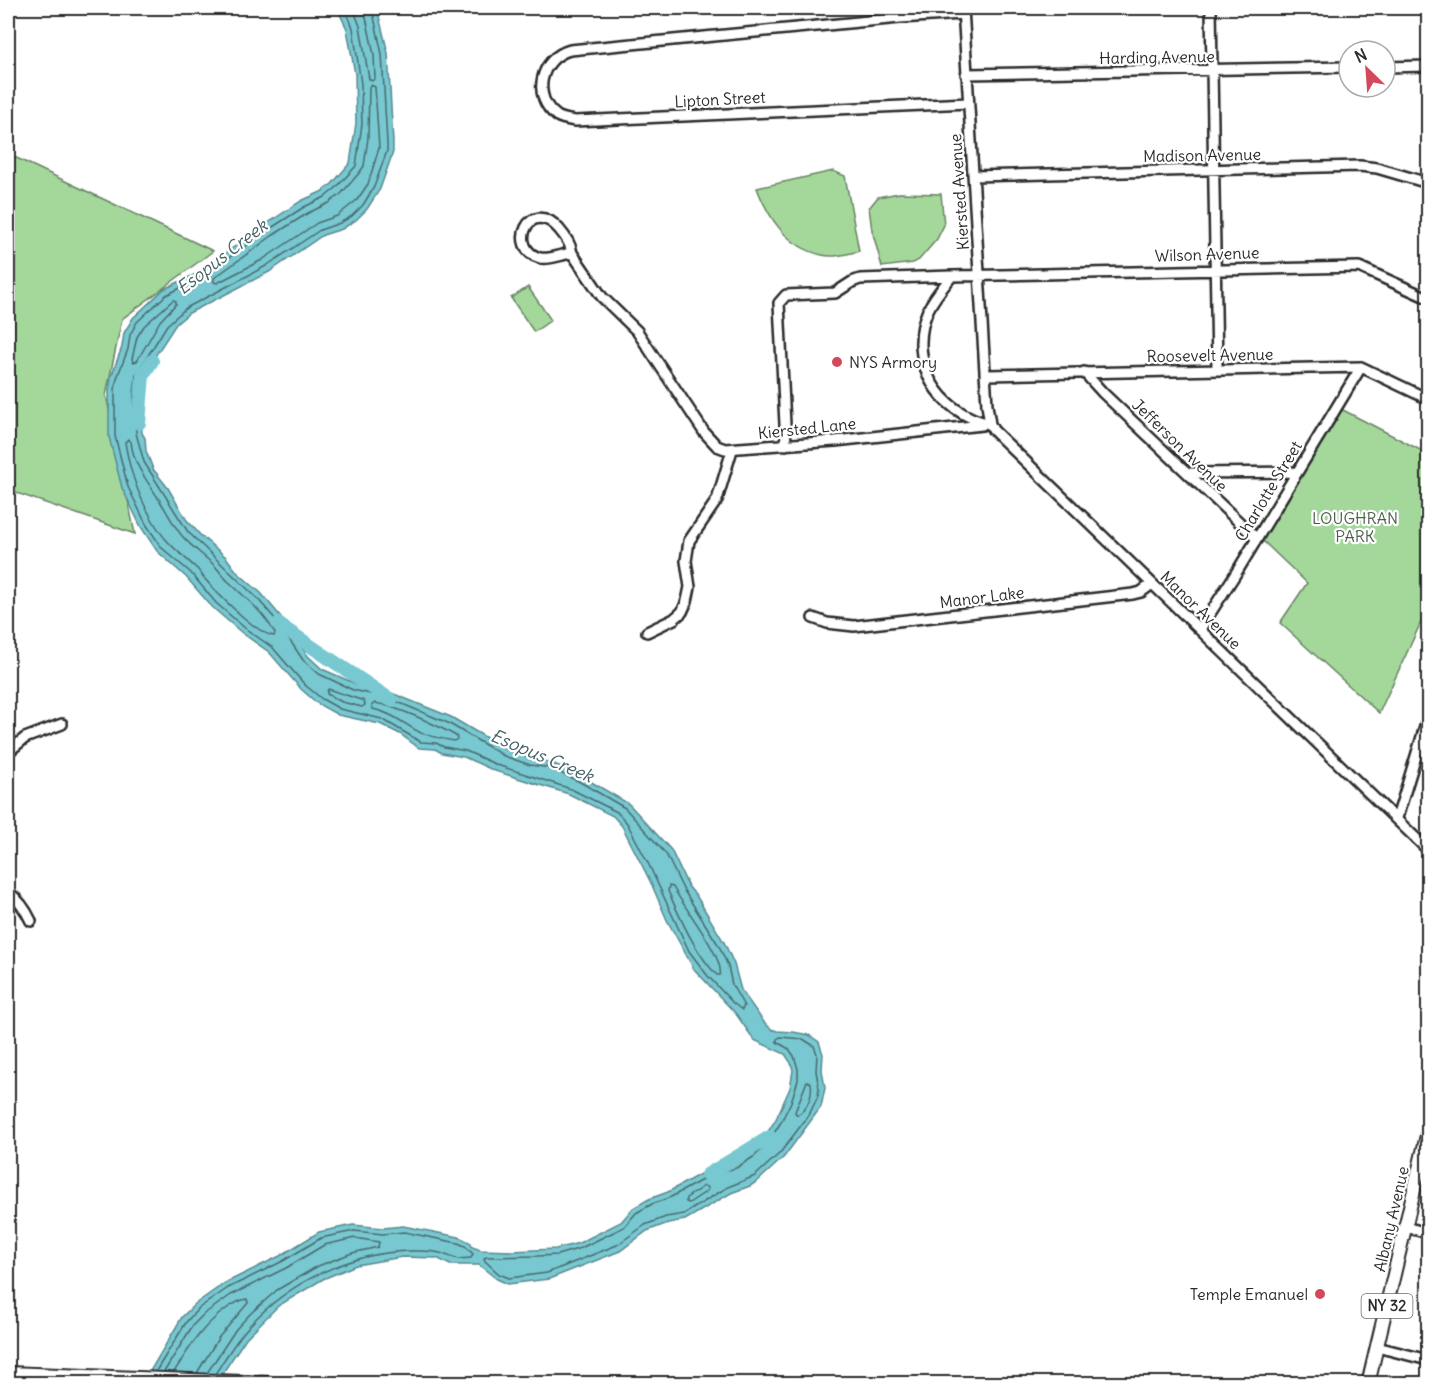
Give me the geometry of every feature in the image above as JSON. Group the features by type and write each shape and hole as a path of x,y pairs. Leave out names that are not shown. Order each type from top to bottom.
{"highway":[{"path":"8,1374 269,1383"}],"main road":[{"name":"Albany Avenue","path":"1368,1383 1428,1131"}],"street":[{"path":"1211,8 1217,369"},
{"name":"Lipton Street","path":"963,11 567,51 550,60 545,68 542,83 547,105 556,115 575,121 968,103"},
{"name":"Kiersted Avenue","path":"963,11 986,375"},
{"path":"1397,67 1428,66"},
{"name":"Harding Avenue","path":"966,74 1337,67"},
{"name":"Madison Avenue","path":"973,176 1360,166 1377,168 1428,183"},
{"path":"572,253 546,258 537,256 529,250 524,240 524,230 535,219 552,221 566,237 572,253 603,297 637,331 704,432 717,446 732,450 717,500 689,541 686,561 690,587 685,607 674,619 647,632"},
{"name":"Wilson Avenue","path":"786,445 779,303 786,295 835,293 860,279 979,274 1359,267 1427,294"},
{"path":"952,276 928,309 924,322 922,354 926,371 934,387 945,401 973,420 990,424 986,375"},
{"name":"Roosevelt Avenue","path":"986,375 1361,367 1428,399"},
{"name":"Charlotte Street","path":"1200,629 1361,367"},
{"name":"Jefferson Avenue","path":"1084,372 1103,393 1257,539"},
{"name":"Kiersted Lane","path":"732,450 990,424"},
{"name":"Manor Avenue","path":"990,424 993,430 1428,850"},
{"path":"1188,473 1297,472"},
{"name":"Manor Lake","path":"813,618 827,623 854,626 1132,594 1152,584"},
{"path":"1397,818 1428,717"},
{"path":"8,752 25,738 62,724"},
{"path":"8,892 21,903 31,921"},
{"path":"1406,1227 1428,1233"},
{"path":"1377,1347 1428,1360"}],"green space":[{"path":"8,154 213,251 122,319 106,395 135,534 8,490"},
{"path":"833,171 845,176 859,251 831,256 810,251 789,238 774,221 757,188"},
{"path":"899,193 941,194 944,225 937,239 919,260 913,263 882,267 872,230 869,208 878,197"},
{"path":"528,287 551,320 534,332 511,298"},
{"name":"LOUGHRAN PARK","path":"1341,409 1428,454 1428,607 1379,713 1280,623 1307,583 1262,540"}],"water":[{"path":"337,8 377,8 388,53 393,152 380,189 367,209 356,220 342,229 323,235 269,272 189,313 176,324 142,376 140,395 142,433 153,469 168,488 186,519 201,536 226,557 237,572 261,593 308,656 322,669 356,684 389,692 451,717 507,750 552,763 583,777 629,804 671,850 688,886 725,944 734,964 741,990 763,1021 771,1029 809,1035 819,1042 823,1054 822,1070 825,1088 821,1107 784,1157 758,1181 731,1193 685,1220 668,1223 647,1231 620,1251 549,1279 508,1284 497,1279 479,1265 450,1265 437,1258 402,1257 356,1265 323,1279 278,1306 246,1338 216,1383 143,1383 182,1317 195,1304 225,1283 280,1256 319,1232 353,1225 383,1228 403,1226 459,1237 471,1243 472,1247 481,1250 556,1249 579,1243 621,1222 633,1208 649,1199 668,1192 711,1168 726,1165 751,1152 764,1138 776,1119 790,1088 793,1070 785,1054 754,1040 736,1014 694,969 667,920 622,826 613,816 569,794 495,771 464,757 442,753 435,749 419,748 400,734 380,724 338,715 318,704 301,689 269,652 242,633 212,607 186,577 157,551 141,527 122,488 109,437 109,390 124,333 133,318 164,289 196,274 301,201 321,192 332,184 350,163 356,123 355,74 347,29"}],"waterway":[{"name":"Esopus Creek","path":"139,423 143,375 152,361"},
{"name":"Esopus Creek","path":"278,624 391,700"},
{"name":"Esopus Creek","path":"707,1175 770,1137"}],"place":[{"name":"NYS Armory","path":"837,362"},
{"name":"Temple Emanuel","path":"1320,1294"}]}
